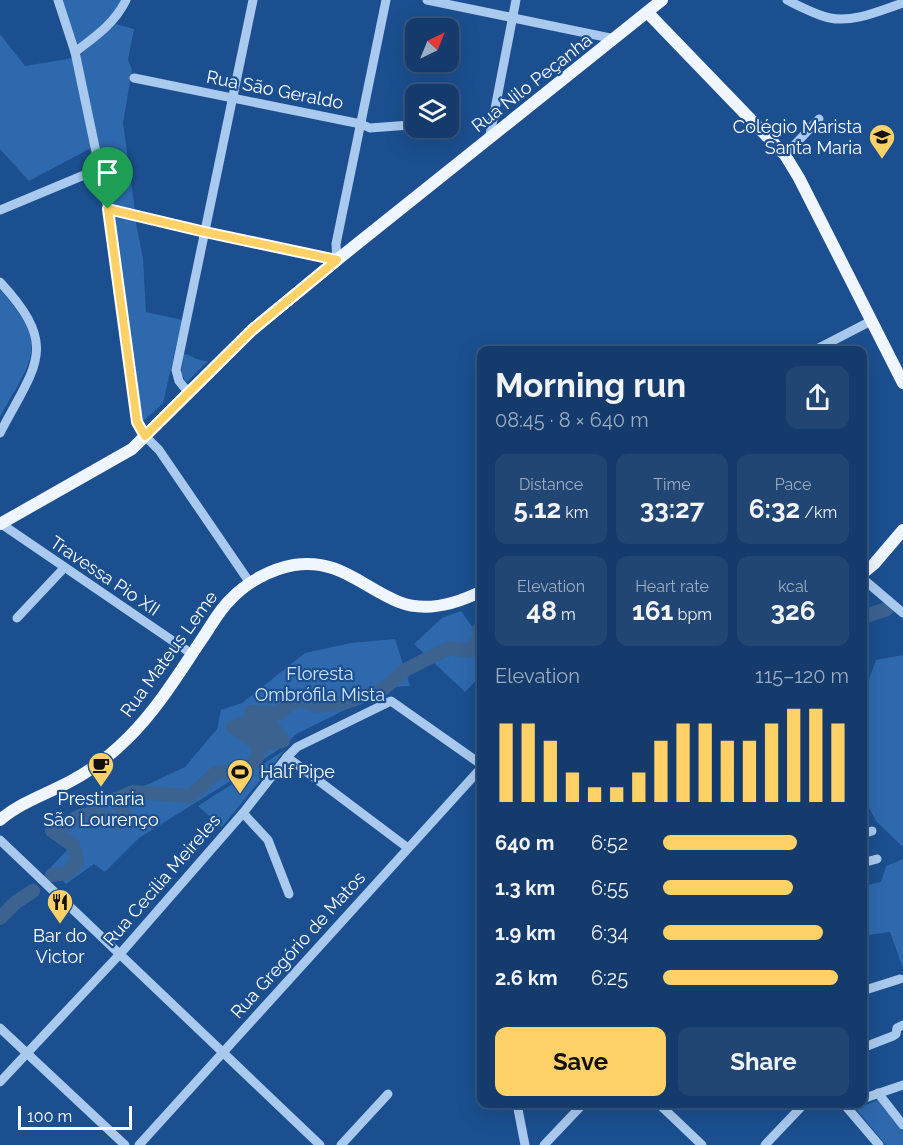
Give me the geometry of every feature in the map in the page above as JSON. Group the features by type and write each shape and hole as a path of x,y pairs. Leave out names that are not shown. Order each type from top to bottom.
{"main road":[{"name":"Rua Nilo Peçanha","path":"0,524 128,452 252,330 663,0"},
{"path":"648,13 785,155 799,178 903,383"},
{"path":"867,571 903,530"},
{"name":"Rua Mateus Leme","path":"0,820 17,807 73,781 112,752 148,716 226,604 250,583 280,568 308,564 321,566 351,575 388,597 409,605 436,607 463,600 477,593"}],"street":[{"path":"58,0 75,52 101,168 137,422 145,436 159,450 250,583"},
{"path":"75,52 108,26 126,0"},
{"path":"188,392 179,381 176,370 253,0"},
{"path":"108,209 337,260 336,244 386,0"},
{"path":"428,0 615,39"},
{"path":"489,140 516,0"},
{"path":"787,0 816,13 837,19 858,17 903,3"},
{"name":"Rua São Geraldo","path":"134,78 361,124 370,128 405,125"},
{"path":"785,155 819,119"},
{"path":"0,210 101,168"},
{"path":"0,282 17,300 30,319 37,341 37,353 32,370 0,433"},
{"path":"823,346 871,321"},
{"name":"Travessa Pio XII","path":"0,524 192,654"},
{"path":"17,618 64,568"},
{"path":"867,581 903,613"},
{"name":"Rua Cecília Meireles","path":"0,1082 120,954 243,813 287,757 304,743 391,701 477,762"},
{"path":"287,757 408,849"},
{"name":"Rua Gregório de Matos","path":"139,1145 477,772"},
{"path":"243,813 268,840 289,894"},
{"path":"0,840 320,1145"},
{"path":"867,862 877,859"},
{"path":"867,989 900,979"},
{"path":"867,1046 893,1036 897,1028 903,1025"},
{"path":"0,1028 125,1145"},
{"path":"867,1098 903,1085"},
{"path":"341,1145 388,1094"},
{"path":"879,1094 903,1125"},
{"path":"518,1108 525,1145"},
{"path":"544,1145 579,1108"},
{"path":"663,1108 702,1145"},
{"path":"765,1145 800,1108"},
{"path":"848,1108 879,1145"}],"green space":[{"path":"61,0 121,0 107,19 78,45"},
{"path":"116,24 134,29 128,60 132,70 123,123 135,211 112,206 80,55"},
{"path":"0,34 25,66 73,58 91,148 29,181 0,149"},
{"path":"112,215 135,219 143,258 146,312 182,320 163,403 140,424"},
{"path":"0,290 26,325 31,340 31,353 21,381 0,417"},
{"path":"184,354 208,361 187,382 181,374"},
{"name":"Floresta Ombrófila Mista","path":"461,611 473,628 477,626 477,679 465,692 414,644 442,618"},
{"name":"Floresta Ombrófila Mista","path":"395,639 410,686 392,687 298,733 278,750 139,838 105,872 94,864 66,884 50,868 67,850 48,831 185,767 217,729 221,710 242,703 305,653 351,643"},
{"path":"903,655 903,847 876,821 867,804 867,684 876,660"},
{"path":"285,750 222,827 198,806"},
{"path":"903,859 903,968 890,932 867,935 867,885 881,882 886,866"},
{"path":"878,1100 903,1132 903,1145 886,1145 856,1109 867,1108 867,1104"}],"waterway":[{"path":"867,615 887,609"},
{"path":"52,875 67,873 77,862 73,845 52,831 80,816 94,813 118,823 125,815 116,799 133,792 190,796 216,773 240,771 255,762 261,746 233,727 246,723 270,743 283,741 271,725 251,712 278,713 299,698 317,706 344,703 382,690 407,669 449,648 469,651 477,642"},
{"path":"0,918 16,902 33,891"}],"place":[{"name":"Colégio Marista Santa Maria","path":"882,160"},
{"name":"Prestinaria São Lourenço","path":"101,788"},
{"name":"Half Pipe","path":"240,795"},
{"name":"Bar do Victor","path":"60,925"}],"route":[{"path":"108,209 337,260 252,330 145,436 137,422 108,209"}]}
